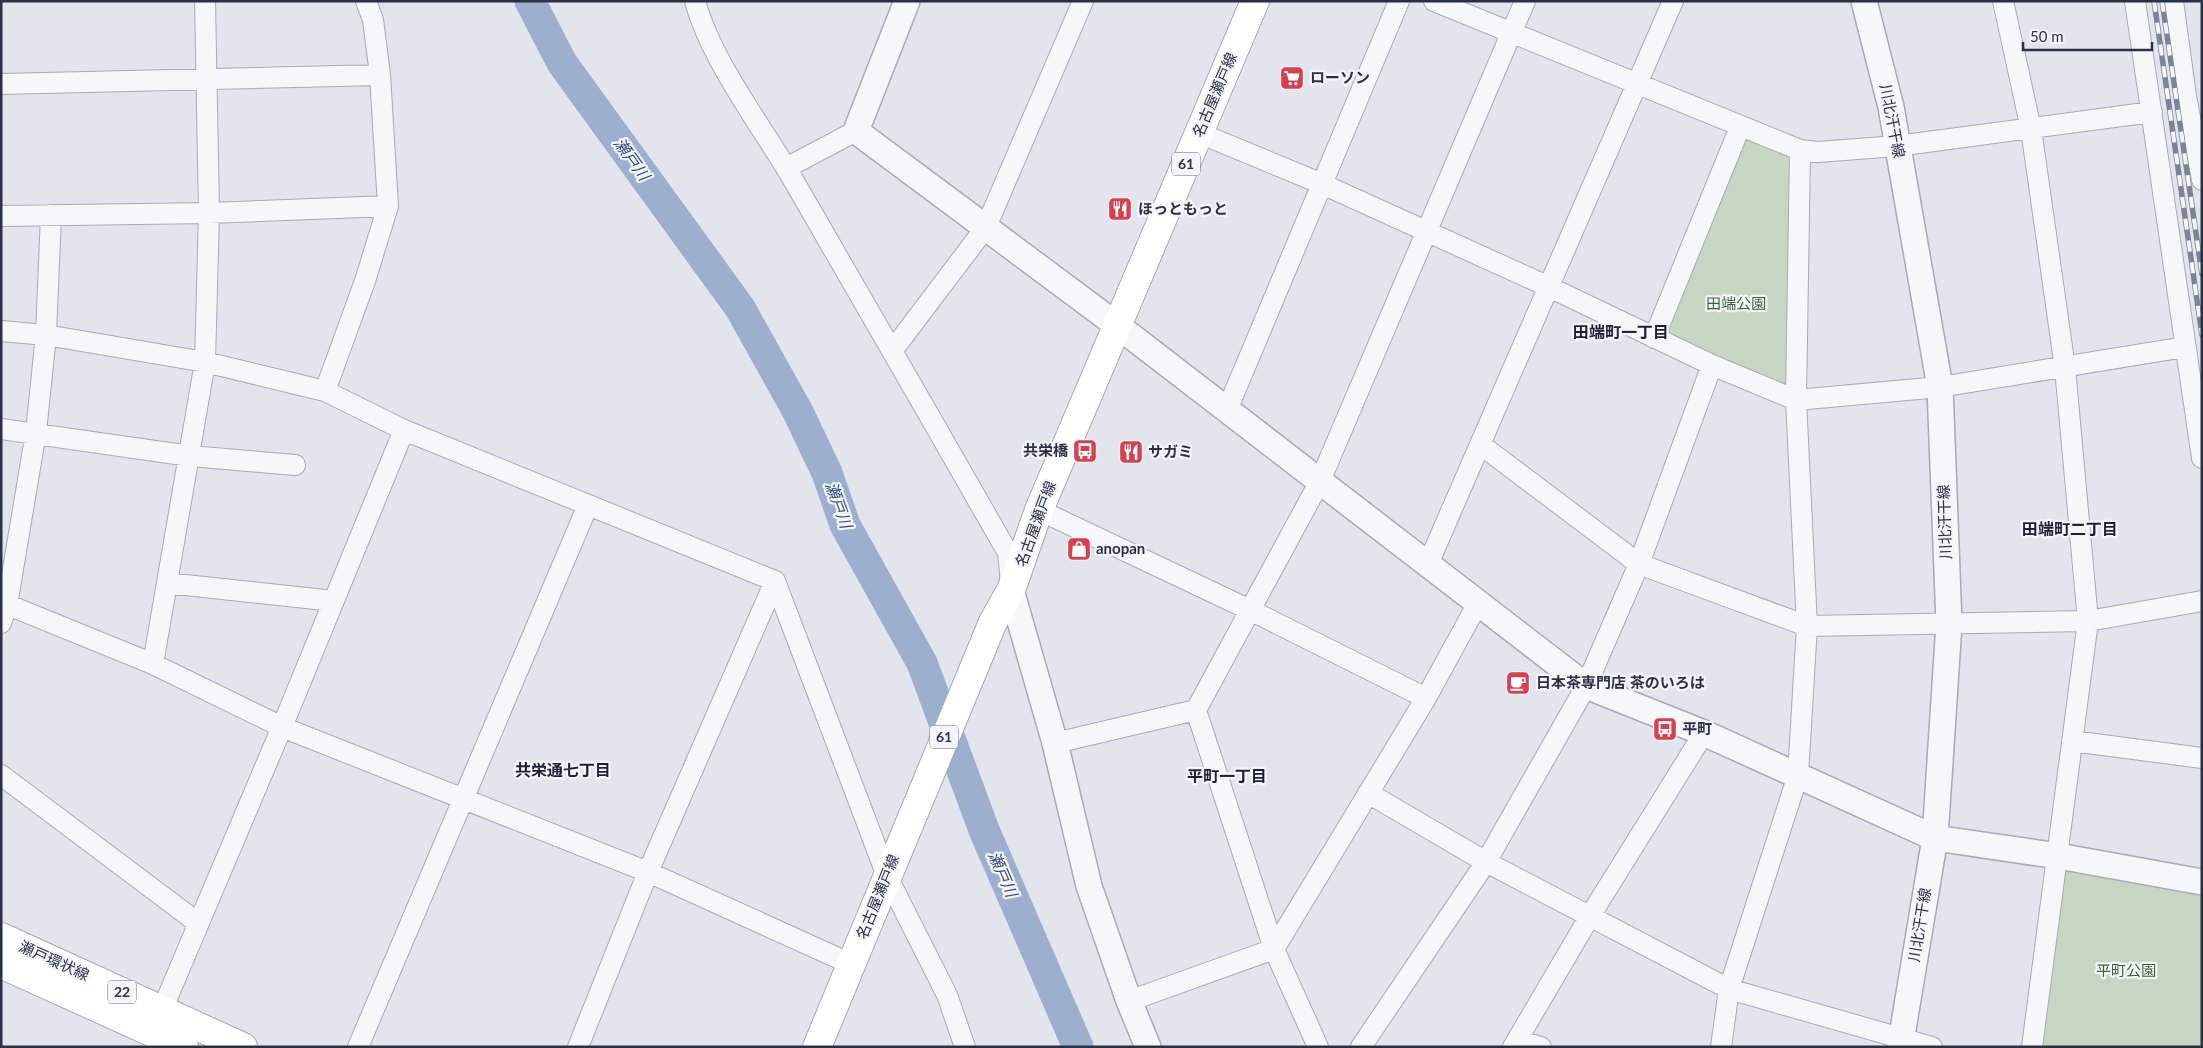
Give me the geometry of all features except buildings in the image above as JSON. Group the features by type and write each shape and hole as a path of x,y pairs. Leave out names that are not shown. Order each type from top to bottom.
{"main road":[{"name":"名古屋瀬戸線","path":"817,1047 992,622 1012,590 1039,510 1255,1"},
{"name":"瀬戸環状線","path":"1,937 243,1047"},
{"name":"瀬戸環状線","path":"1,964 180,1046"}],"street":[{"path":"152,664 205,362 209,213 205,1"},
{"path":"325,391 365,281 388,206 380,76 372,20 366,1"},
{"path":"695,1 701,23 715,48 1008,553 1012,590 1056,742 1090,886 1129,1001 1148,1047"},
{"path":"786,168 856,130 907,1"},
{"path":"892,351 986,227 1083,1"},
{"path":"1227,410 1320,183 1399,1"},
{"path":"1434,1 1800,150 1818,152 1897,146 2152,112"},
{"path":"1318,1047 1274,949 1196,710 1320,481 1525,1"},
{"path":"1428,564 1481,445 1547,286 1673,1"},
{"name":"川北汗干線","path":"1864,1 1891,107 1940,387 1949,624 1935,838 1901,1042"},
{"path":"2003,1 2031,129 2065,368 2088,621 2032,1047"},
{"path":"2135,1 2202,458"},
{"path":"2173,1 2194,96 2202,180"},
{"path":"1,84 380,76"},
{"path":"1654,338 1740,127"},
{"path":"856,130 1118,326 1586,686 1704,733 1935,838 2058,856 2202,882"},
{"path":"1199,133 1320,183 1547,286 1712,366 1796,400 1940,387 2185,347"},
{"path":"1721,1047 1729,989 1798,775 1807,626 1796,400 1800,150"},
{"path":"1,216 209,213 388,206"},
{"path":"51,215 46,335 36,432 3,610 152,664 282,727 648,872 851,964"},
{"path":"1,331 46,335 205,362 325,391 404,430 775,581 947,995 965,1047"},
{"path":"1361,1047 1486,862 1586,686 1639,564 1712,366"},
{"path":"1,429 36,432 190,456 294,465"},
{"path":"162,1010 282,727 404,430"},
{"path":"1481,445 1639,564 1807,626 2088,621 2202,601"},
{"path":"358,1047 461,799 588,505"},
{"path":"1039,510 1250,610 1426,698"},
{"path":"578,1047 648,872 775,581"},
{"path":"167,583 334,601"},
{"path":"1129,1001 1274,949 1426,698 1478,603"},
{"path":"1056,742 1196,710"},
{"path":"1541,1047 1515,1043 1590,916 1704,733"},
{"path":"2072,741 2202,758"},
{"path":"1,775 198,923"},
{"path":"1368,793 1486,862 1729,989 1901,1042 1932,1047"}],"green space":[{"name":"田端公園","path":"1746,137 1792,155 1791,392 1664,332"},
{"name":"平町公園","path":"2063,871 2202,896 2202,1047 2040,1047"}],"waterway":[{"name":"瀬戸川","path":"530,1 562,63 740,308 798,412 827,473 845,525 922,663 984,830 1078,1047"}],"railway":[{"path":"2154,1 2202,335"},
{"path":"2162,1 2202,274"}],"place":[{"name":"ローソン","path":"1292,78"},
{"name":"ほっともっと","path":"1120,209"},
{"name":"共栄橋","path":"1085,451"},
{"name":"サガミ","path":"1131,452"},
{"name":"anopan","path":"1079,549"},
{"name":"日本茶専門店 茶のいろは","path":"1518,683"},
{"name":"平町","path":"1665,729"}],"district":[{"name":"田端町一丁目","path":"1621,332"},
{"name":"田端町二丁目","path":"2070,529"},
{"name":"共栄通七丁目","path":"563,770"},
{"name":"平町一丁目","path":"1227,776"}]}
